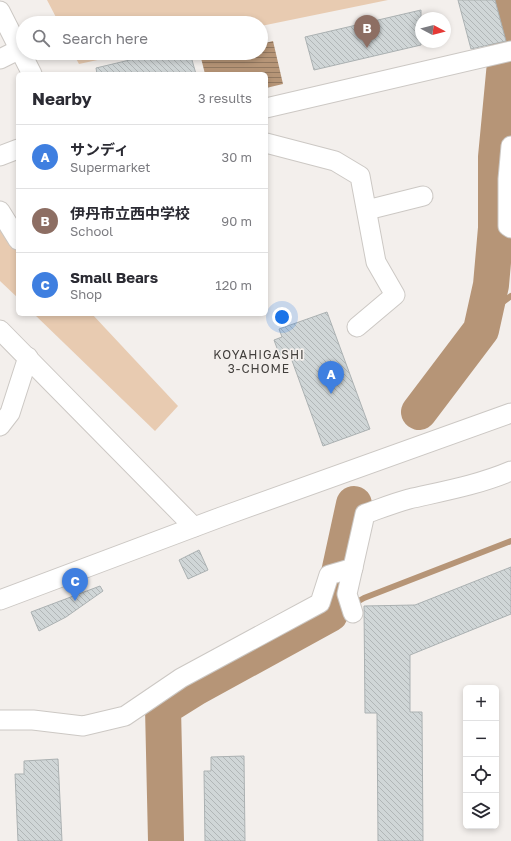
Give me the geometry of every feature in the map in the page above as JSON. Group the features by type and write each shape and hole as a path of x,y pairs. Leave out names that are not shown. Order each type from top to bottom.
{"street":[{"path":"0,11 16,41"},
{"path":"0,59 16,51"},
{"path":"268,108 511,51"},
{"path":"25,60 31,72"},
{"path":"268,144 303,160 335,161 360,176 376,262 395,295 363,327"},
{"path":"0,156 16,150"},
{"path":"511,152 508,226 511,228"},
{"path":"367,210 423,196"},
{"path":"0,211 16,237"},
{"path":"0,330 194,527"},
{"path":"0,426 10,413 28,358"},
{"path":"0,600 194,527 511,413"},
{"path":"353,613 347,594 365,514 408,500 495,478 511,471"},
{"path":"0,720 33,720 83,726 125,716 181,678 320,603 329,574 353,568"}],"shaded area":[{"path":"47,0 388,0 268,25 268,16 55,16"},
{"path":"273,41 283,84 268,88 268,72 204,72 202,60 268,60 268,42"},
{"path":"77,60 98,60 79,64"},
{"path":"0,219 16,244 16,296 0,281"},
{"path":"36,316 94,316 178,406 155,431"}],"building":[{"path":"458,0 495,0 506,41 471,49"},
{"path":"421,10 421,12 415,12 415,46 314,70 305,37"},
{"path":"130,60 192,60 195,72 97,72 96,68"},
{"path":"327,312 370,429 323,446 290,355 281,359 274,340 282,337 279,329"},
{"path":"199,550 208,570 188,579 179,560"},
{"path":"511,567 511,614 410,655 410,712 422,712 423,841 378,841 377,713 365,713 364,606 415,605"},
{"path":"100,586 103,591 66,617 39,631 31,612"},
{"path":"244,756 245,841 205,841 204,771 211,771 211,757"},
{"path":"58,759 62,841 18,841 15,774 24,774 24,761"}],"waterway":[{"path":"419,412 481,330 491,285 496,228 496,157 511,0"},
{"path":"481,330 500,304 511,296"},
{"path":"166,841 163,708 195,688 330,614 354,504"},
{"path":"330,614 334,615 364,598 511,541"}],"place":[{"name":"伊丹市立西中学校","path":"367,48"},
{"name":"サンディ","path":"331,394"},
{"name":"Small Bears","path":"75,601"}],"district":[{"name":"KOYAHIGASHI 3-CHOME","path":"259,361"}]}
